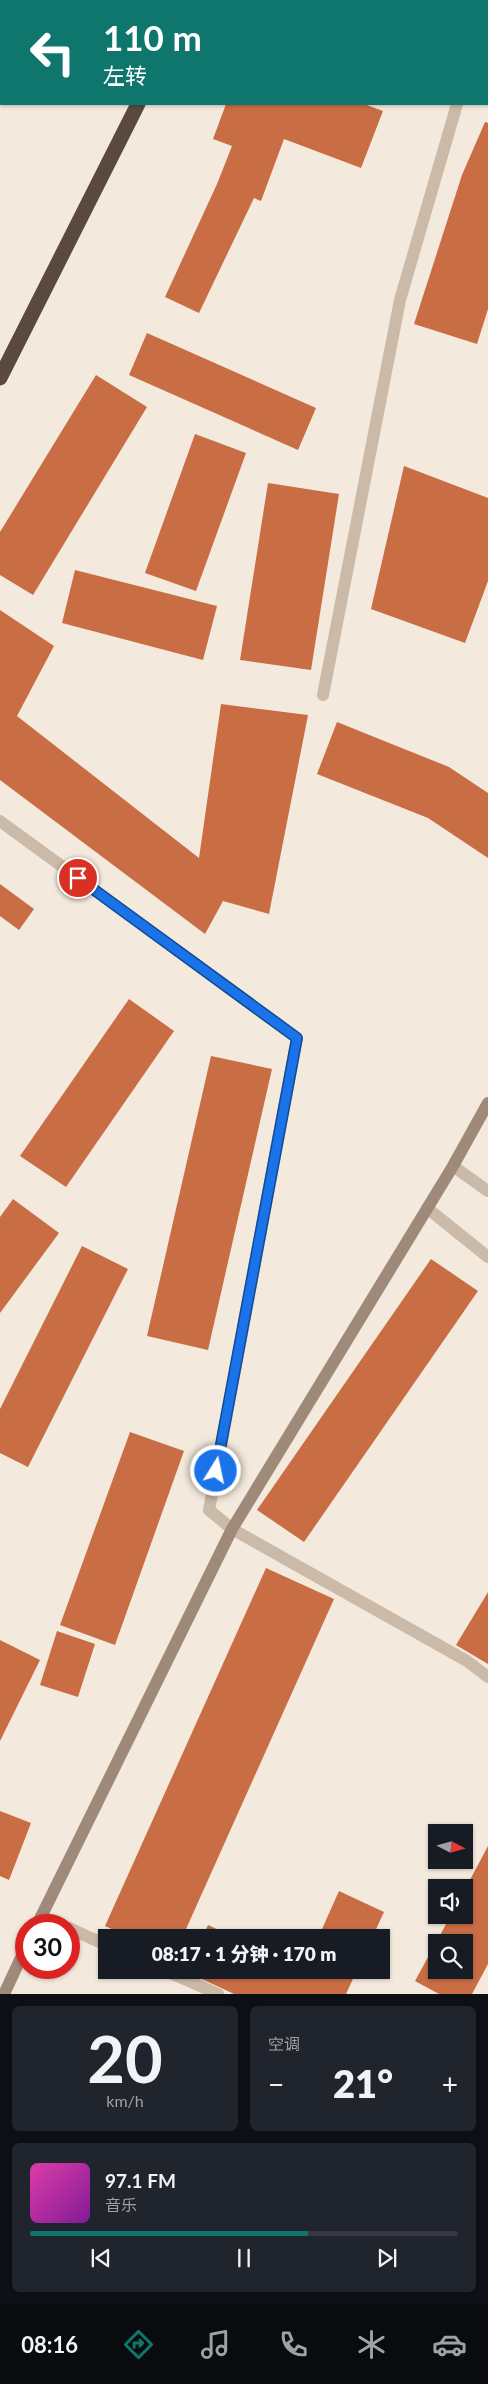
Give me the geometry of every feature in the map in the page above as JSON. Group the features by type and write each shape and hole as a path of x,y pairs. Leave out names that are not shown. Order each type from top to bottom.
{"highway":[{"path":"0,378 137,105"}],"street":[{"path":"323,695 400,300 457,105"},
{"path":"0,821 297,1038 209,1510 232,1529 467,1661 488,1676"},
{"path":"42,1914 232,1529 427,1208 488,1103"},
{"path":"452,1166 488,1191"},
{"path":"427,1208 488,1258"},
{"path":"80,1933 98,1941"},
{"path":"4,1994 15,1970"},
{"path":"184,1979 218,1994"}],"building":[{"path":"226,105 367,105 383,111 361,168 284,139 261,201 254,198 199,313 165,297 217,184 232,146 213,139"},
{"path":"485,122 488,123 488,309 477,344 414,324 462,175"},
{"path":"147,333 316,408 298,450 129,375"},
{"path":"96,375 147,407 33,595 0,575 0,532"},
{"path":"195,434 246,453 196,591 145,573"},
{"path":"404,466 488,498 488,581 465,643 371,609"},
{"path":"268,483 339,494 311,670 240,660"},
{"path":"75,570 217,606 203,660 62,623"},
{"path":"0,610 54,646 17,716 199,858 221,704 308,715 269,914 223,901 205,934 0,780"},
{"path":"337,722 449,767 488,793 488,858 428,818 317,774"},
{"path":"0,884 34,909 19,930 0,916"},
{"path":"129,999 174,1031 66,1187 20,1156"},
{"path":"211,1056 272,1069 208,1350 147,1336"},
{"path":"13,1199 59,1233 0,1313 0,1217"},
{"path":"82,1246 128,1269 28,1467 0,1453 0,1409"},
{"path":"431,1259 478,1291 304,1542 257,1510"},
{"path":"130,1432 184,1451 115,1645 60,1625"},
{"path":"266,1568 334,1599 186,1929 112,1929 105,1926"},
{"path":"488,1592 488,1664 456,1645"},
{"path":"57,1631 95,1644 78,1697 40,1685"},
{"path":"0,1640 40,1660 0,1741"},
{"path":"0,1811 31,1823 9,1880 0,1876"},
{"path":"488,1846 488,1964 472,1994 439,1994 415,1981 428,1957 428,1979 473,1979 473,1934 440,1934 446,1924 473,1924 473,1879 470,1879"},
{"path":"339,1891 384,1912 376,1929 322,1929"},
{"path":"208,1925 217,1929 206,1929"},
{"path":"202,1979 353,1979 346,1994 234,1994"}],"route":[{"path":"78,878 297,1038 216,1471"}]}
